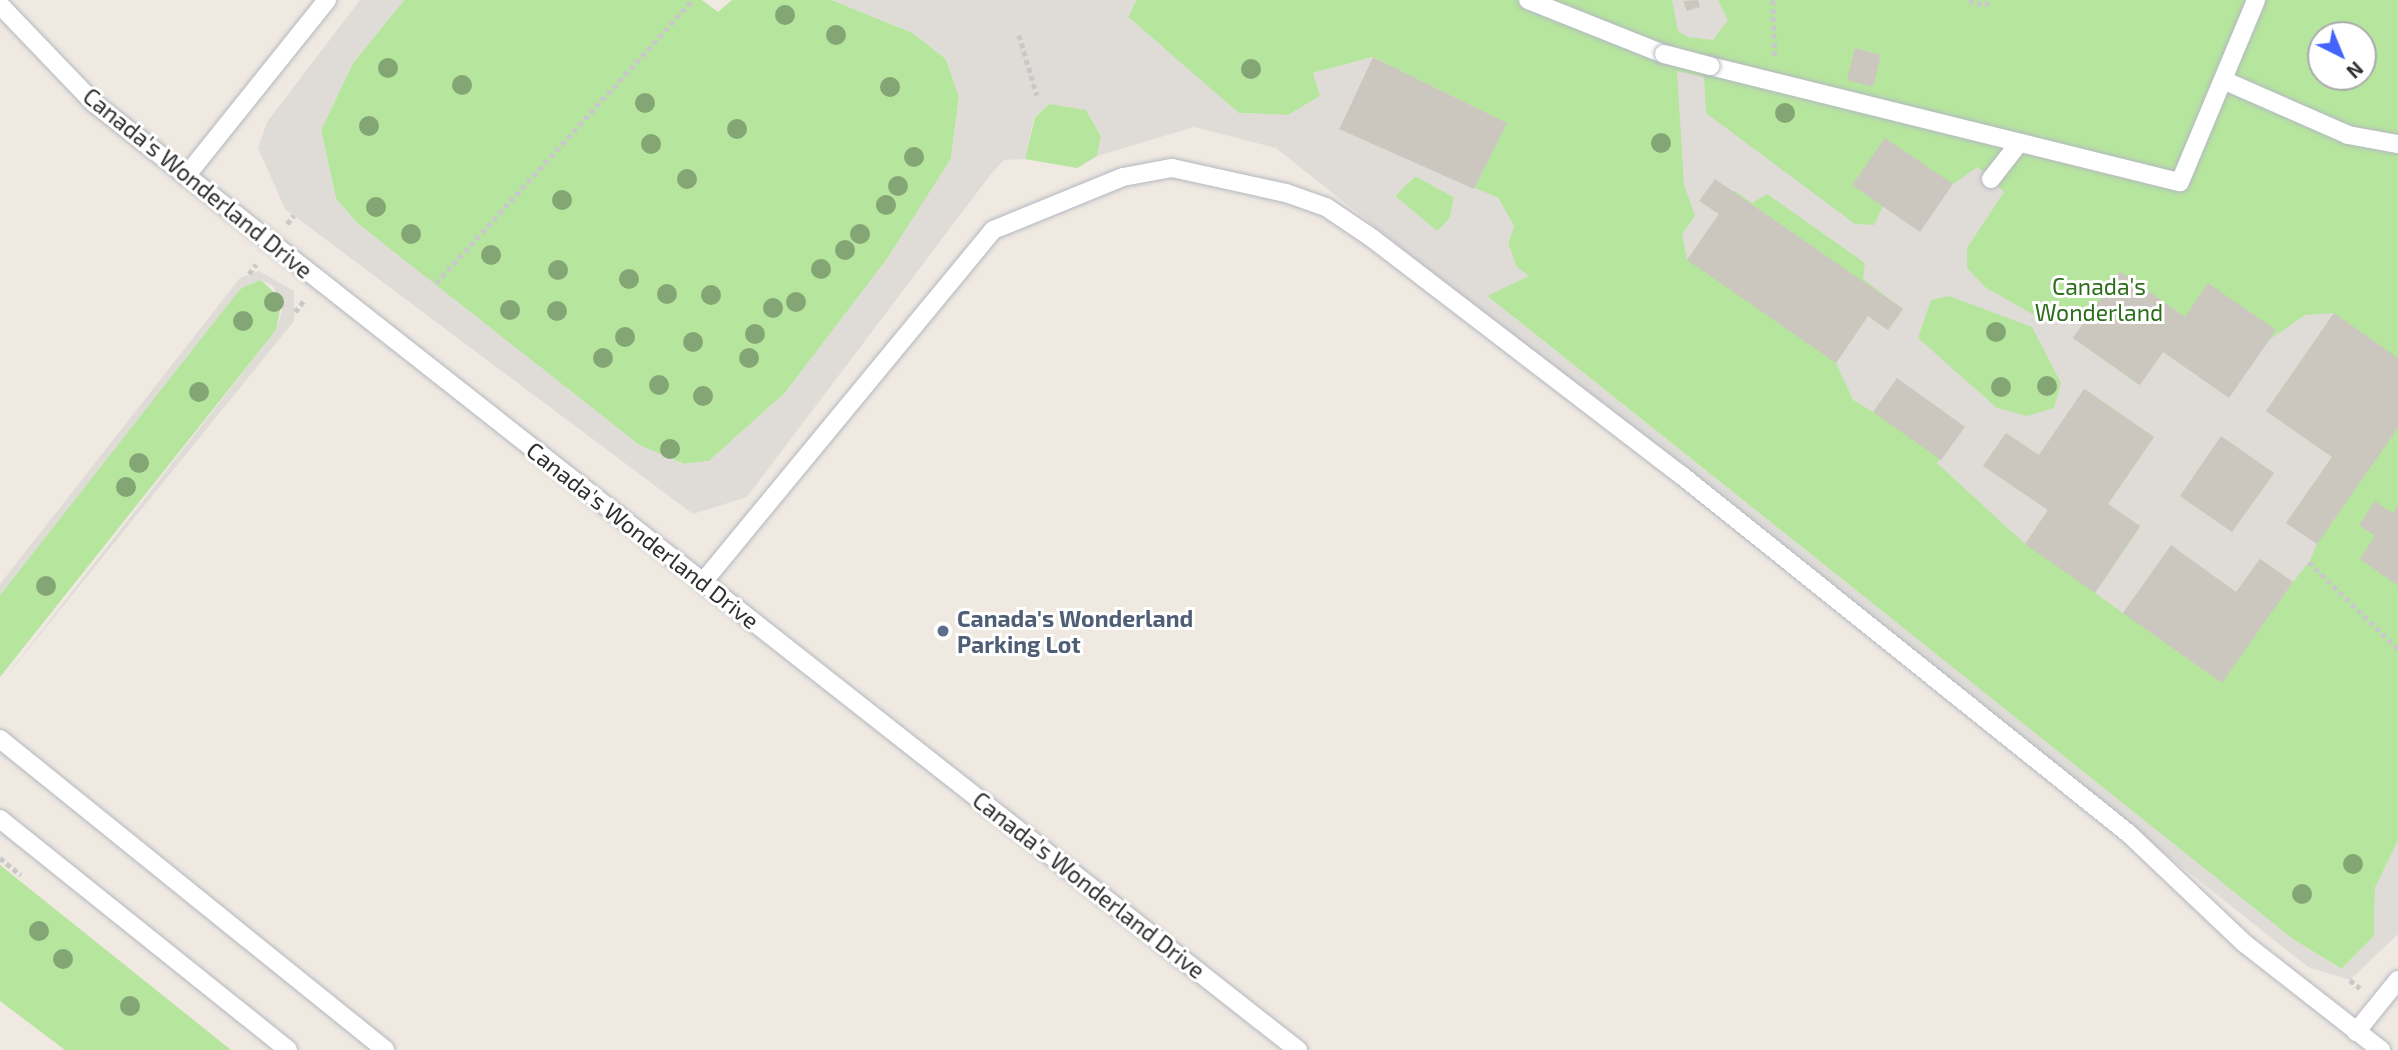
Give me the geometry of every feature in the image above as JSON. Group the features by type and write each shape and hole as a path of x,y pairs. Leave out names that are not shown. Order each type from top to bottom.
{"lane":[{"path":"186,176 327,0"},
{"path":"1528,0 1664,54 1710,66 1776,77 2019,143 2180,182 2256,0"},
{"name":"Canada's Wonderland Drive","path":"0,5 94,103 1298,1050"},
{"path":"2223,80 2348,135 2398,144"},
{"path":"1991,178 2019,143"},
{"path":"703,582 993,230 1123,177 1172,168 1286,193 1326,207 1372,238 1680,474 2127,833 2244,943 2381,1050"},
{"path":"0,739 385,1050"},
{"path":"0,819 288,1050"},
{"path":"2356,1032 2398,980"}],"path":[{"path":"436,282 693,0"},
{"path":"1773,0 1776,77"},
{"path":"1969,0 1986,6 1988,0"},
{"path":"1019,35 1037,95"},
{"path":"2309,562 2398,649"}],"green space":[{"path":"404,0 702,0 718,12 732,0 832,0 913,33 946,59 959,97 951,159 887,259 785,393 709,461 684,464 639,445 357,223 336,199 321,130 353,63"},
{"name":"Canada's Wonderland","path":"1136,0 2398,0 2398,841 2375,888 2374,936 2362,954 2342,969 2294,940 1486,295 1516,266 1508,243 1514,226 1498,198 1474,189 1506,123 1373,57 1313,73 1321,96 1288,115 1238,113 1128,17"},
{"path":"1067,103 1086,110 1101,136 1097,156 1077,168 1025,159 1035,117 1049,104"},
{"path":"1415,176 1454,197 1450,218 1437,232 1395,196"},
{"path":"261,280 282,300 276,330 0,677 0,595 234,296 247,282"},
{"path":"0,865 231,1050 65,1050 0,1001"}],"shaded area":[{"path":"360,0 404,0 353,63 321,130 336,199 357,223 639,445 684,464 709,461 785,393 887,259 951,159 959,97 946,59 913,33 832,0 1136,0 1128,17 1239,113 1288,115 1320,96 1313,73 1373,57 1339,128 1498,198 1514,226 1508,243 1516,266 1529,276 1487,296 2294,940 2341,969 2374,936 2375,888 2398,841 2398,934 2350,980 2308,967 1276,148 1194,127 1097,156 1101,136 1086,110 1049,104 1034,117 1025,159 1004,160 991,174 747,497 693,514 285,209 258,148 267,122","holes":["1415,176 1454,197 1450,218 1437,231 1395,196"]},
{"path":"1672,0 1718,0 1728,20 1713,40 1688,37 1678,31"},
{"path":"1677,71 1704,77 1706,113 1855,224 1874,225 1883,206 1953,184 1978,167 2004,192 1967,248 1967,268 1985,287 2048,323 2093,309 2073,338 2139,385 2163,352 2269,340 2305,315 2334,313 2266,411 2332,457 2286,523 2317,544 2309,562 2293,582 2260,559 2236,592 2171,546 2123,613 2095,593 2140,527 2108,504 2154,437 2085,389 2039,455 2006,433 1983,466 2048,510 2025,544 1937,463 1964,426 1897,379 1873,412 1853,400 1836,363 1868,316 1888,330 1903,309 1863,279 1865,263 1767,194 1752,203 1735,191 1700,201 1719,214 1687,260 1682,234 1695,216 1684,185","holes":["1949,296 2032,327 2061,383 2054,408 2027,416 1997,408 1918,338 1931,300","2222,437 2274,473 2232,532 2180,496"]},
{"path":"259,271 294,291 294,321 0,684 276,330 283,307 273,286 261,280 241,288 0,595 0,584 240,278"}],"building":[{"path":"1698,0 1700,7 1687,11 1683,1"},
{"path":"1855,48 1881,55 1873,87 1847,80"},
{"path":"1373,57 1507,123 1474,189 1339,129"},
{"path":"1885,138 1953,184 1920,232 1852,185"},
{"path":"1715,179 1903,309 1888,330 1868,316 1836,363 1687,260 1719,214 1699,201"},
{"path":"2120,271 2185,317 2208,283 2276,330 2229,398 2163,352 2140,385 2073,338"},
{"path":"2334,313 2398,358 2398,428 2317,544 2286,523 2332,457 2266,411"},
{"path":"1897,378 1965,427 1941,460 1873,412"},
{"path":"2084,389 2154,437 2108,504 2140,526 2095,593 2025,544 2048,510 1983,466 2006,433 2039,455"},
{"path":"2221,436 2274,473 2232,532 2180,496"},
{"path":"2375,501 2392,513 2398,505 2398,586 2360,559 2375,536 2359,525"},
{"path":"2171,545 2236,592 2260,559 2293,582 2222,683 2123,613"}],"place":[{"name":"Canada's Wonderland Parking Lot","path":"943,631"}]}
